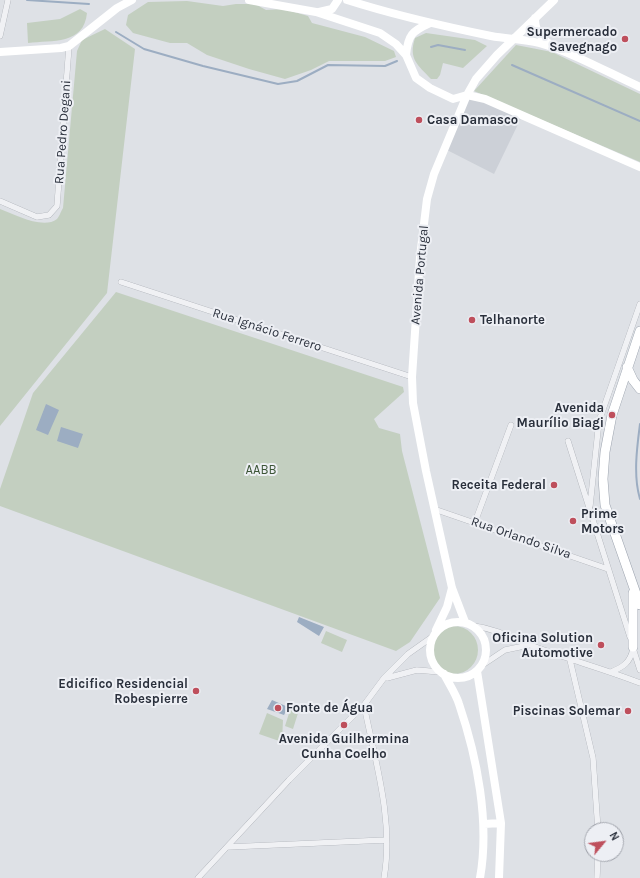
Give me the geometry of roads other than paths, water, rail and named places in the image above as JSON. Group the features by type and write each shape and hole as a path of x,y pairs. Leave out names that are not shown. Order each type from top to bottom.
{"main road":[{"path":"640,331 612,415 606,452 604,479 606,505 619,547 640,605"},
{"path":"627,367 633,380 640,389"},
{"path":"633,583 633,647"}],"street":[{"path":"0,36 8,0"},
{"path":"0,52 61,48 69,46 117,8 132,0"},
{"path":"249,0 264,1 316,12 380,34 396,44 406,55 416,78 430,88 453,98 467,95 485,99 640,167"},
{"path":"316,12 332,8 338,0"},
{"path":"347,0 393,14 430,23 538,43 558,49"},
{"name":"Avenida Portugal","path":"466,622 452,588 434,509 417,429 412,377 420,257 427,199 434,174 467,95 476,79 513,39 554,0"},
{"path":"536,18 535,27 544,40 558,49 640,87"},
{"path":"406,55 408,41 412,33 430,23"},
{"name":"Rua Pedro Degani","path":"0,201 37,217 49,215 57,206 69,46"},
{"name":"Rua Ignácio Ferrero","path":"121,282 412,377"},
{"path":"589,509 599,421 640,304"},
{"path":"475,522 511,425"},
{"path":"568,441 640,670"},
{"name":"Rua Orlando Silva","path":"434,509 608,569"},
{"name":"Avenida Portugal","path":"434,634 447,607 452,588"},
{"path":"198,878 289,780 364,705 384,678 408,654 449,622 466,622 474,626 496,630 570,660 611,672 640,684"},
{"path":"474,626 485,640 487,649 479,669 501,823 499,878"},
{"path":"434,634 430,646 430,655 433,664 442,673 459,703 476,771 484,824 480,878"},
{"path":"384,678 417,670 442,673 450,677 464,678 479,669 495,655 505,650 530,645"},
{"path":"611,672 627,664 631,659 633,647"},
{"path":"570,660 593,758 597,822"},
{"path":"364,705 384,805 386,840 384,878"},
{"path":"484,824 501,823"},
{"path":"235,838 245,847"},
{"path":"228,847 386,840"},
{"path":"597,878 598,862"}],"water":[{"path":"46,404 59,410 48,435 36,430"},
{"path":"61,427 83,434 78,448 57,441"},
{"path":"299,617 324,627 319,636 297,622"},
{"name":"Fonte de Água","path":"272,700 288,707 284,715 267,709"}],"waterway":[{"path":"27,0 89,4"},
{"path":"116,32 144,49 203,66 278,84 297,81 328,65 385,66 397,61"},
{"path":"431,47 438,45 465,50"},
{"path":"512,65 640,121"},
{"path":"640,424 636,471 640,499"}],"place":[{"name":"Supermercado Savegnago","path":"625,39"},
{"name":"Casa Damasco","path":"419,120"},
{"name":"Telhanorte","path":"472,320"},
{"name":"Avenida Maurílio Biagi","path":"612,415"},
{"name":"Receita Federal","path":"554,485"},
{"name":"Prime Motors","path":"573,521"},
{"name":"Oficina Solution Automotive","path":"601,645"},
{"name":"Edicifico Residencial Robespierre","path":"196,691"},
{"name":"Fonte de Água","path":"278,708"},
{"name":"Piscinas Solemar","path":"628,711"},
{"name":"Avenida Guilhermina Cunha Coelho","path":"344,725"}],"park label":[{"name":"AABB","path":"261,470"}]}
